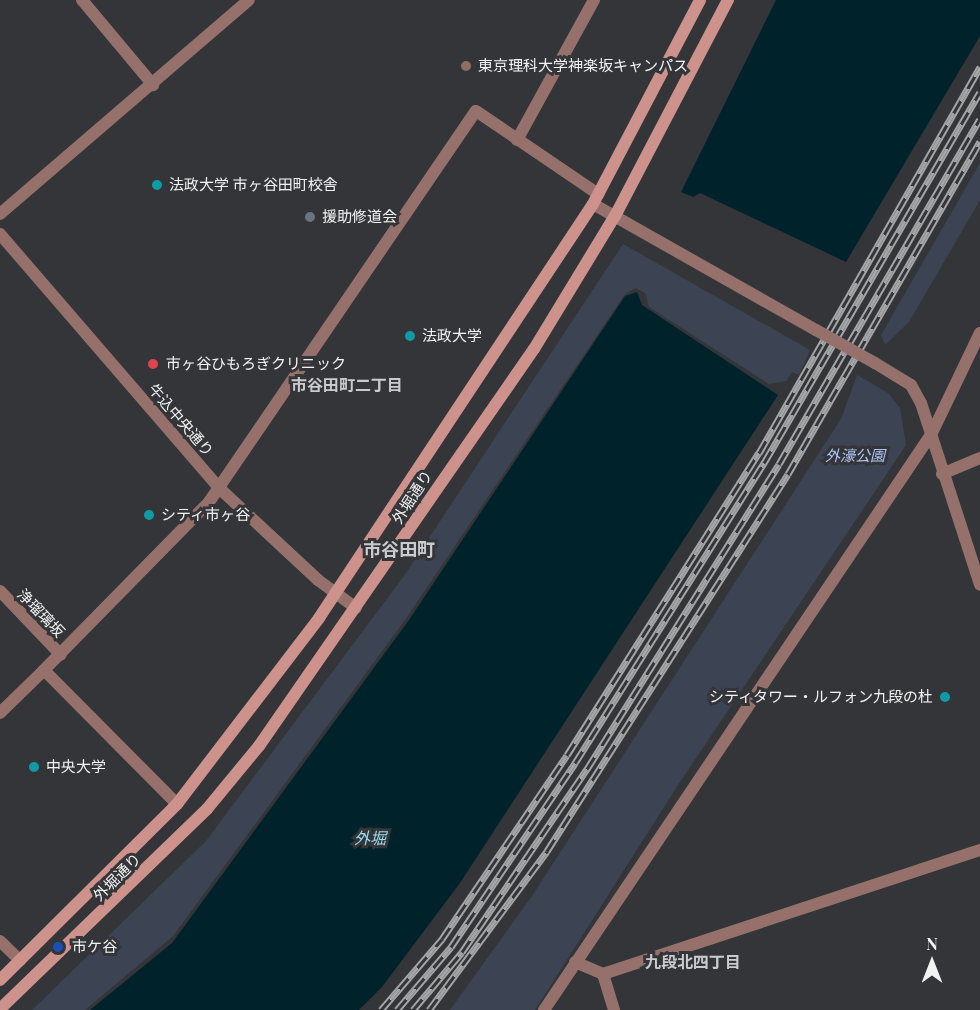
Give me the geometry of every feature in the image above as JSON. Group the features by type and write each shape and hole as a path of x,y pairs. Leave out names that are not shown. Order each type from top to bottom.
{"main road":[{"name":"外堀通り","path":"0,980 177,804 336,594 596,199 700,0"},
{"name":"外堀通り","path":"0,1010 207,809 356,608 534,349 615,216 728,0"}],"street":[{"path":"82,0 153,85"},
{"path":"0,214 153,85 249,0"},
{"path":"517,140 594,0"},
{"path":"0,713 61,655 218,487 476,111 596,199 615,216 911,385 932,434 942,474 980,585"},
{"name":"牛込中央通り","path":"0,234 218,487 336,594 356,608"},
{"path":"544,1010 932,434 980,333"},
{"path":"942,474 980,458"},
{"name":"浄瑠璃坂","path":"0,591 61,655"},
{"path":"44,670 177,804"},
{"path":"575,962 603,974 980,850"},
{"path":"0,941 20,960"},
{"path":"603,974 614,1010"}],"green space":[{"path":"980,163 980,200 909,322 885,345 881,335"},
{"path":"623,244 810,350 799,375 792,372 786,381 769,384 649,307 645,293 636,288 625,294 405,620 173,936 85,1010 32,1010 206,841 404,576"},
{"name":"外濠公園","path":"857,375 888,393 900,408 906,445 678,785 535,1010 450,1010 532,896 841,419"}],"water":[{"path":"776,0 980,0 980,36 846,262 700,193 693,197 681,192"},
{"name":"外堀","path":"637,292 642,305 778,395 460,883 382,987 359,1010 90,1010 172,943 409,620 625,296"}],"railway":[{"path":"381,1010 442,939 567,755 759,453 980,67"},
{"path":"397,1010 451,947 575,763 764,463 980,92"},
{"path":"413,1010 462,952 587,769 779,464 980,119"},
{"path":"429,1010 547,851 788,474 980,142"}],"place":[{"name":"東京理科大学神楽坂キャンパス","path":"466,66"},
{"name":"法政大学 市ヶ谷田町校舎","path":"157,185"},
{"name":"援助修道会","path":"310,217"},
{"name":"法政大学","path":"410,336"},
{"name":"市ヶ谷ひもろぎクリニック","path":"153,364"},
{"name":"シティ市ヶ谷","path":"149,515"},
{"name":"シティタワー・ルフォン九段の杜","path":"945,697"},
{"name":"中央大学","path":"34,767"},
{"name":"市ケ谷","path":"58,947"}],"district":[{"name":"市谷田町二丁目","path":"347,385"},
{"name":"市谷田町","path":"399,549"},
{"name":"九段北四丁目","path":"693,962"}]}
